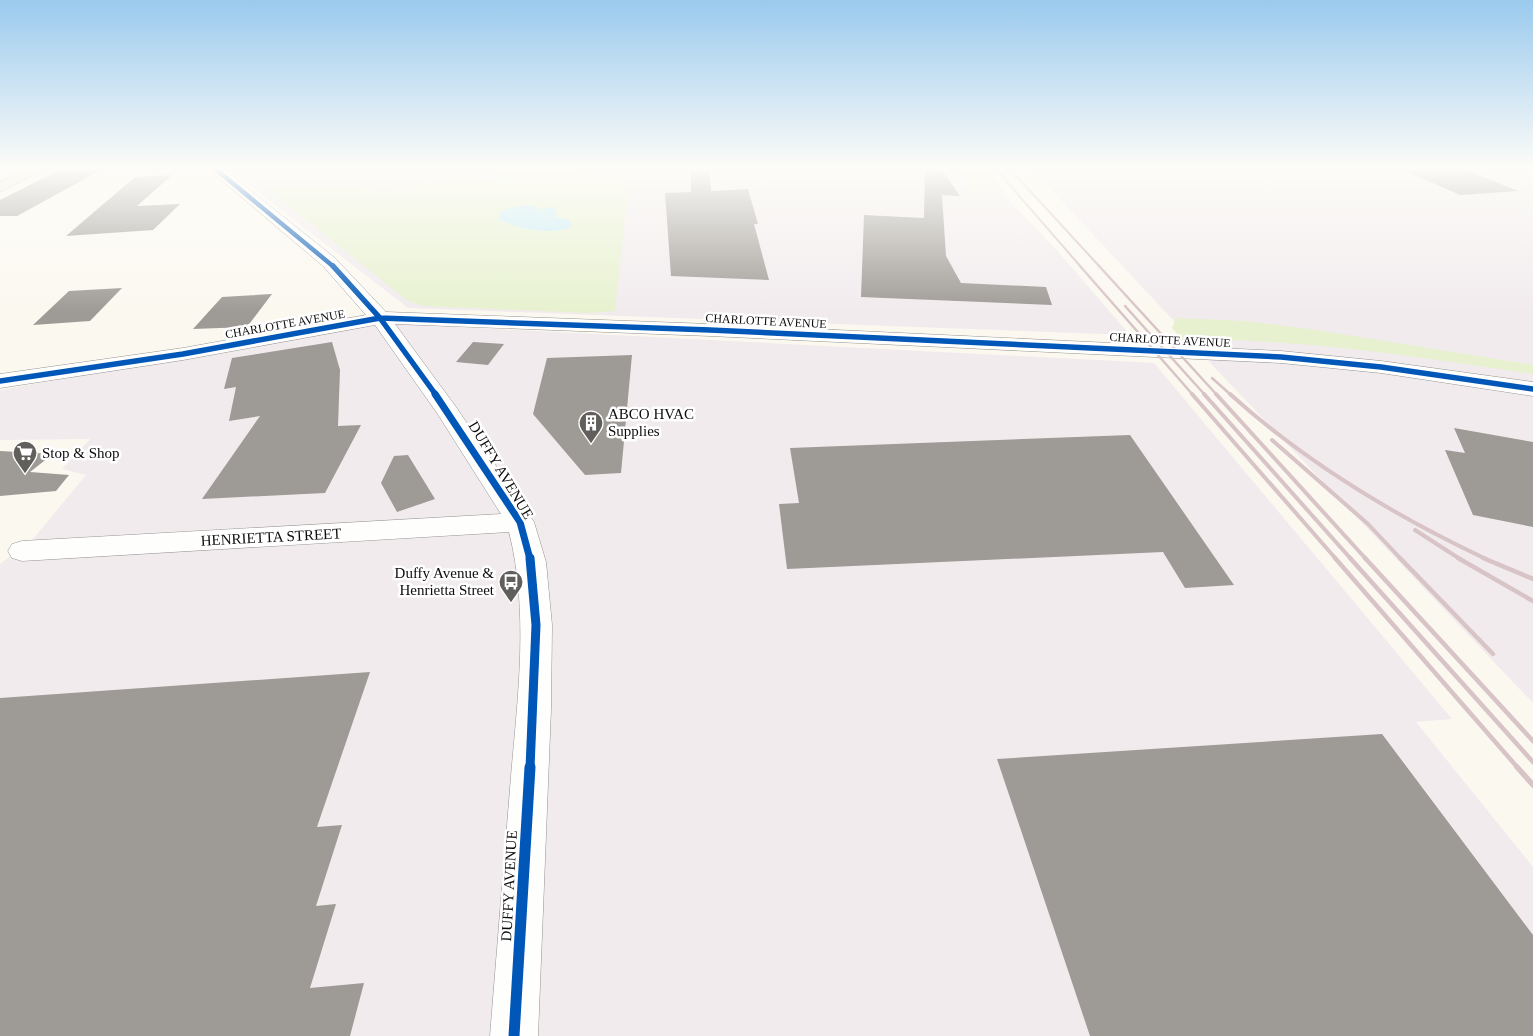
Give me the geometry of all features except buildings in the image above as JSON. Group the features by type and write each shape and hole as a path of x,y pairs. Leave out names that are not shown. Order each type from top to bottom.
{"street":[{"name":"DUFFY AVENUE","path":"272,215 329,262 380,318 448,412 520,522 531,562 536,625 514,1036"},
{"name":"CHARLOTTE AVENUE","path":"0,382 183,354 380,318 702,329 1281,356 1381,367 1533,389"},
{"name":"HENRIETTA STREET","path":"22,550 520,522"}],"shaded area":[{"path":"288,215 1024,215 1054,247 1130,335 408,308"},
{"path":"1075,215 1533,215 1533,703 1214,367 1188,336"},
{"path":"381,323 1154,363 1452,719 1416,722 1533,867 1533,1036 0,1036 0,564 34,538 86,475 62,469 90,439 0,440 0,390"}],"green space":[{"path":"300,215 625,215 615,311 589,313 423,306 408,301"},
{"path":"1176,318 1245,321 1310,329 1533,365 1533,374 1402,355 1314,345 1226,340 1182,340 1172,328"}],"water":[{"path":"500,215 556,215 556,217 570,220 572,227 555,231 535,230 515,226 499,219"}],"railway":[{"path":"1036,215 1081,267"},
{"path":"1052,215 1100,267"},
{"path":"1080,266 1193,395"},
{"path":"1099,266 1217,395"},
{"path":"1125,306 1205,395"},
{"path":"1212,378 1231,395"},
{"path":"1192,394 1336,559"},
{"path":"1204,394 1351,559"},
{"path":"1216,394 1366,559"},
{"path":"1230,394 1289,443 1352,486 1417,524 1486,559"},
{"path":"1272,440 1368,524 1401,559"},
{"path":"1415,530 1460,559"},
{"path":"1335,558 1518,768"},
{"path":"1350,558 1533,762"},
{"path":"1365,558 1533,741"},
{"path":"1400,558 1493,654"},
{"path":"1458,558 1533,601"},
{"path":"1483,558 1533,579"},
{"path":"1517,767 1533,785"}],"cycle path":[{"path":"272,215 329,262 380,318 448,412 520,522 531,562 536,625 534,709 514,1036"},
{"path":"0,381 183,354 380,318 710,330 1281,357 1381,367 1533,389"}],"place":[{"name":"ABCO HVAC Supplies","path":"591,444"},
{"name":"Stop & Shop","path":"25,474"},
{"name":"Duffy Avenue & Henrietta Street","path":"511,603"}]}
